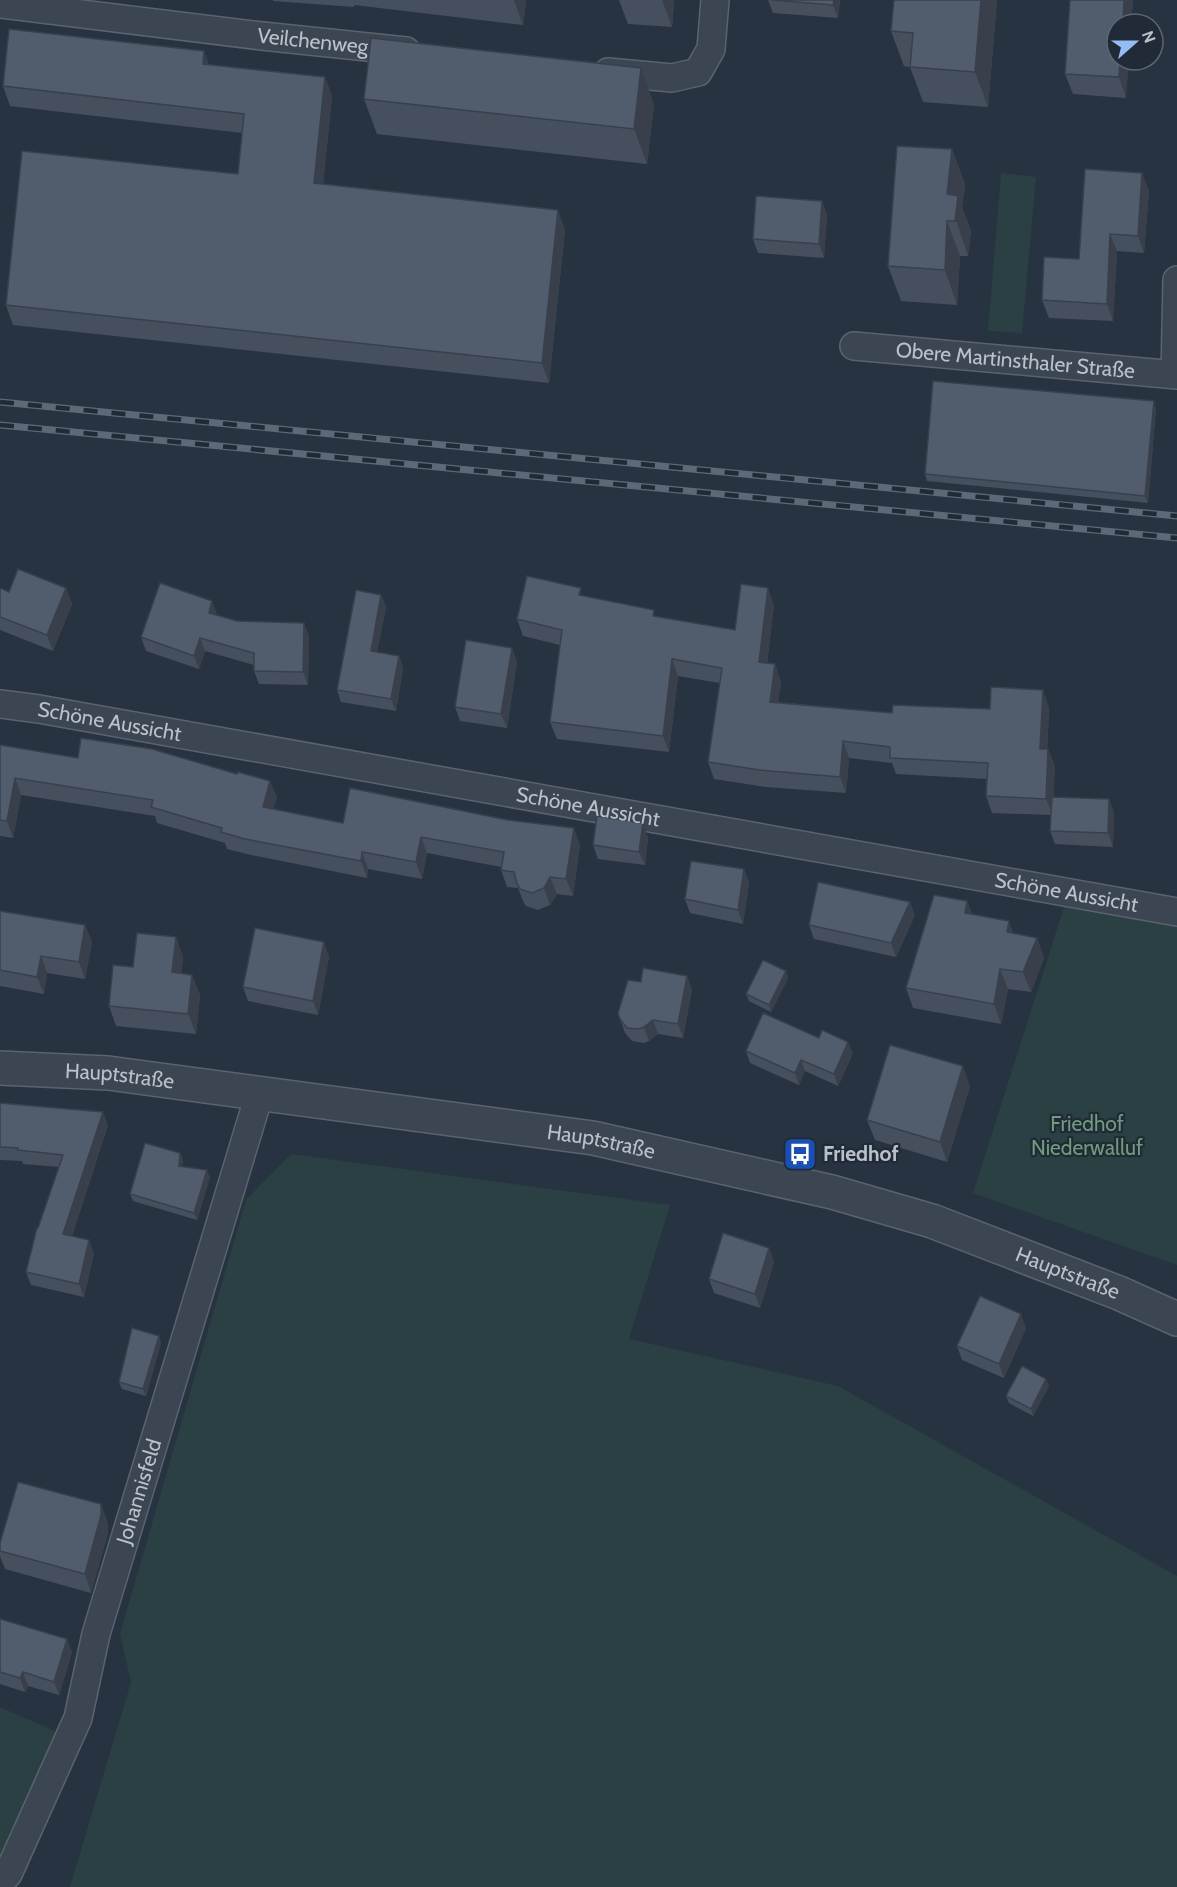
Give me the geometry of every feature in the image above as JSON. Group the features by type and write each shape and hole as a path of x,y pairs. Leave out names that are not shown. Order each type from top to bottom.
{"street":[{"path":"578,69 672,78 699,72 711,49 715,0"},
{"name":"Veilchenweg","path":"0,4 262,36 426,53"},
{"path":"1176,375 1177,280"},
{"name":"Obere Martinsthaler Straße","path":"854,346 1176,375"},
{"name":"Schöne Aussicht","path":"0,704 39,709 1177,912"},
{"name":"Hauptstraße","path":"0,1068 108,1073 593,1138 832,1192 932,1221 1119,1293 1177,1319"},
{"name":"Johannisfeld","path":"0,1882 8,1874 78,1718 96,1634 260,1092"}],"green space":[{"path":"1001,173 1036,177 1022,333 988,331"},
{"name":"Friedhof Niederwalluf","path":"1065,904 1177,925 1177,1265 973,1193"},
{"path":"291,1154 670,1205 629,1339 838,1386 1177,1576 1177,1887 70,1887 131,1682 120,1634 246,1200"},
{"path":"0,1707 57,1732 0,1870"}],"building":[{"path":"771,0 834,0 833,5"},
{"path":"894,0 981,0 975,72 910,67 913,33 891,31"},
{"path":"1070,0 1124,0 1124,12 1105,12 1105,72 1119,72 1119,77 1065,74"},
{"path":"9,29 204,51 203,64 325,77 314,183 558,210 542,363 6,305 22,151 238,174 244,114 3,86"},
{"path":"371,38 641,68 634,129 364,99"},
{"path":"897,146 952,149 947,194 958,196 955,221 947,221 945,270 888,266"},
{"path":"1085,169 1142,173 1138,236 1110,234 1107,304 1042,300 1044,257 1079,259"},
{"path":"756,196 822,201 819,244 753,239"},
{"path":"933,381 1154,401 1145,496 925,474"},
{"path":"18,569 66,588 47,635 0,617 0,588 9,592"},
{"path":"527,576 581,588 579,595 654,610 653,616 735,630 741,584 768,588 759,662 775,664 770,702 892,713 893,705 990,709 991,687 1043,690 1040,749 1048,749 1046,799 986,796 988,763 890,758 890,747 843,741 840,777 760,770 708,762 722,668 672,659 663,736 550,722 562,630 517,619"},
{"path":"160,583 212,601 209,613 237,621 304,623 303,672 254,671 254,653 200,638 194,656 141,637"},
{"path":"356,590 381,595 371,651 399,656 391,699 337,690"},
{"path":"466,640 512,648 501,714 455,707"},
{"path":"81,738 152,749 237,774 238,772 270,781 263,807 343,823 350,788 508,820 574,828 566,879 550,877 544,888 532,893 520,889 514,872 501,870 504,852 421,837 416,862 362,852 361,861 245,839 221,832 222,828 151,807 153,800 15,778 7,821 0,820 0,745 78,758"},
{"path":"1052,797 1109,799 1108,833 1050,831"},
{"path":"597,816 643,823 639,852 593,845"},
{"path":"691,861 744,869 738,910 685,899"},
{"path":"818,882 910,902 891,943 809,925"},
{"path":"934,895 967,901 965,913 1009,921 1007,932 1037,938 1023,972 1000,969 994,1004 906,988"},
{"path":"0,911 85,925 79,962 41,956 37,977 0,970"},
{"path":"255,928 324,942 313,1001 243,987"},
{"path":"137,933 176,937 172,972 192,975 188,1014 109,1006 113,965 133,967"},
{"path":"763,960 786,971 769,1005 746,994"},
{"path":"643,968 687,976 678,1024 653,1020 639,1029 627,1028 620,1019 618,1013 628,980 641,982"},
{"path":"763,1013 819,1038 822,1030 848,1042 834,1074 801,1060 795,1073 746,1051"},
{"path":"890,1045 963,1066 940,1142 867,1120"},
{"path":"0,1103 103,1112 63,1234 89,1240 79,1284 26,1272 37,1228 63,1155 0,1147"},
{"path":"145,1143 180,1153 179,1166 207,1170 194,1213 130,1194"},
{"path":"723,1233 769,1248 755,1294 709,1279"},
{"path":"980,1296 1021,1314 999,1364 957,1346"},
{"path":"132,1328 159,1336 143,1389 119,1382"},
{"path":"1022,1366 1046,1379 1031,1409 1006,1396"},
{"path":"18,1482 101,1504 101,1515 85,1574 0,1551 0,1543"},
{"path":"0,1619 67,1639 54,1682 23,1672 20,1678 0,1672"}],"railway":[{"path":"0,402 1177,516"},
{"path":"0,425 1177,538"}],"place":[{"name":"Friedhof","path":"800,1154"}]}
